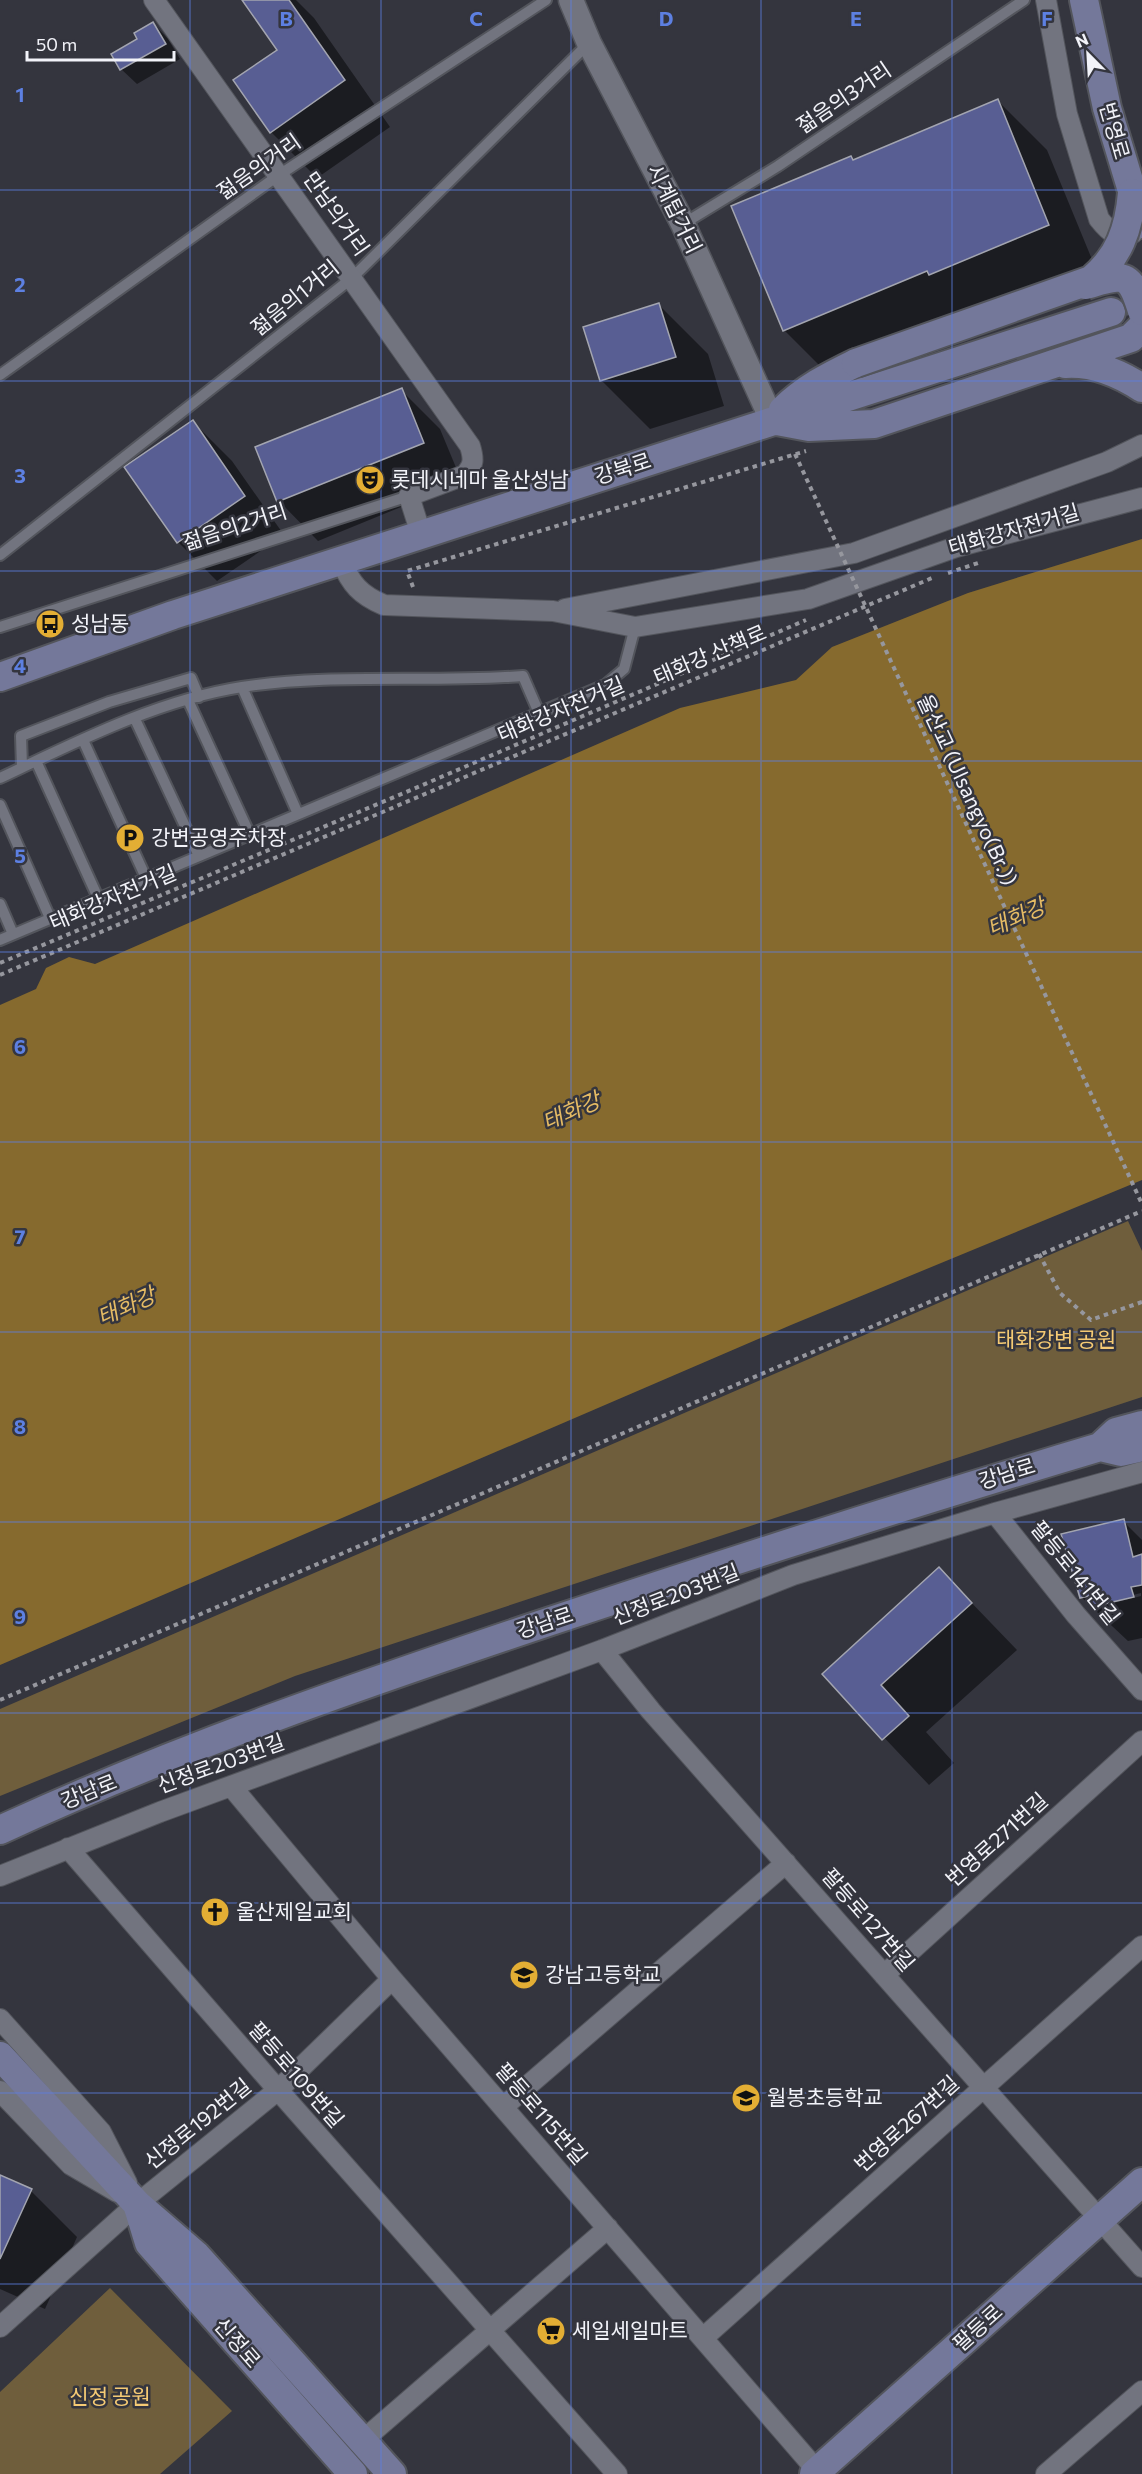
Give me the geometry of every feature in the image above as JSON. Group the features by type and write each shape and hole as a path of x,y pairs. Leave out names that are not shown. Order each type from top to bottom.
{"main road":[{"name":"번영로","path":"1084,0 1107,108 1142,224"},
{"path":"1076,288 1091,280 1113,258 1127,228 1132,193"},
{"path":"772,420 796,397 856,363 1076,288 1120,277 1129,280 1134,286 1142,311"},
{"name":"강북로","path":"0,677 163,618 1111,312"},
{"path":"772,420 809,427 874,424 1131,338 1139,333 1142,327"},
{"path":"1051,365 1086,365 1107,370 1126,377 1142,388"},
{"name":"강남로","path":"0,1830 207,1745 444,1657 780,1545 1100,1447 1116,1432 1142,1425"},
{"name":"강남로","path":"1100,1447 1121,1452 1142,1447"},
{"name":"신정로","path":"0,2056 137,2204 149,2243 221,2304 362,2441 392,2474"},
{"name":"팔등로","path":"817,2473 1142,2182"},
{"name":"신정로","path":"221,2304 353,2474"}],"street":[{"name":"만남의거리","path":"155,0 470,447 474,458"},
{"name":"시계탑거리","path":"571,0 589,43 683,224 772,420"},
{"path":"1046,0 1067,114 1099,219 1110,233 1116,235 1122,236 1142,231"},
{"path":"553,611 854,553 1107,462 1142,445"},
{"name":"젊음의2거리","path":"409,496 465,475 471,468 474,458"},
{"path":"409,496 421,534"},
{"path":"341,561 350,582 364,597 384,605 553,611 635,627 808,599 956,547 1142,498"},
{"name":"신정로203번길","path":"0,1876 231,1786 602,1650 793,1575 995,1513 1142,1472"},
{"name":"팔등로141번길","path":"995,1513 1076,1615 1142,1690"},
{"name":"팔등로127번길","path":"602,1650 651,1711 1142,2267"},
{"name":"번영로271번길","path":"884,1975 1142,1741"},
{"name":"팔등로115번길","path":"231,1786 392,1979 817,2473"},
{"name":"팔등로109번길","path":"68,1848 617,2474"},
{"path":"503,2107 786,1863"},
{"name":"번영로267번길","path":"703,2338 1142,1946"},
{"name":"신정로192번길","path":"0,2327 137,2204 278,2090 392,1979"},
{"path":"0,2019 101,2132 137,2204"},
{"path":"0,2091 71,2165 137,2204"},
{"path":"362,2441 608,2228"},
{"path":"1046,2474 1142,2391"}],"lane":[{"name":"젊음의거리","path":"0,375 279,175 546,0"},
{"name":"젊음의3거리","path":"683,224 778,166 1024,0"},
{"name":"젊음의1거리","path":"0,555 352,278 589,43"},
{"name":"젊음의2거리","path":"0,627 409,496"},
{"path":"0,940 147,880 604,685 624,669 635,627"},
{"path":"0,778 135,719 193,698 242,687 344,680 480,679 523,675 539,713"},
{"path":"22,767 21,736 109,702 190,678 193,698 250,835"},
{"path":"242,687 298,814"},
{"path":"135,719 199,856"},
{"path":"83,740 147,880"},
{"path":"36,761 99,900"},
{"path":"0,805 50,918"},
{"path":"0,904 13,934"}],"path":[{"name":"울산교 (Ulsangyo(Br.))","path":"407,571 795,454 1142,1204"},
{"name":"태화강 산책로","path":"0,975 938,575 984,562"},
{"path":"856,598 866,595"},
{"name":"태화강자전거길","path":"0,963 415,789 808,620"},
{"path":"0,1700 1142,1211"},
{"path":"1039,1254 1060,1293 1091,1320 1142,1302"}],"green space":[{"name":"태화강변 공원","path":"1128,1221 1142,1251 1142,1397 295,1676 0,1796 0,1709"},
{"name":"신정 공원","path":"110,2288 232,2411 160,2474 0,2474 0,2392"}],"water":[{"name":"태화강","path":"1142,539 1142,1180 791,1325 0,1665 0,1005 36,989 46,968 69,957 95,964 680,708 796,680 832,647 968,593"}],"building":[{"path":"242,0 289,0 345,80 270,133 233,80 277,50"},
{"path":"153,22 166,44 120,70 111,54 137,39 134,33"},
{"path":"998,99 1049,225 929,275 927,271 783,331 731,206 851,156 853,160"},
{"path":"659,303 676,357 600,381 583,327"},
{"path":"402,388 424,443 277,502 255,447"},
{"path":"193,420 245,496 177,543 124,467"},
{"path":"1124,1519 1133,1557 1142,1554 1142,1585 1131,1587 1134,1597 1091,1607 1089,1596 1080,1598 1061,1534"},
{"path":"939,1567 972,1603 881,1685 909,1716 882,1740 822,1674"},
{"path":"0,2175 32,2189 0,2259"}],"place":[{"name":"롯데시네마 울산성남","path":"370,480"},
{"name":"성남동","path":"50,624"},
{"name":"강변공영주차장","path":"130,838"},
{"name":"울산제일교회","path":"215,1912"},
{"name":"강남고등학교","path":"524,1975"},
{"name":"월봉초등학교","path":"746,2098"},
{"name":"세일세일마트","path":"551,2331"}]}
